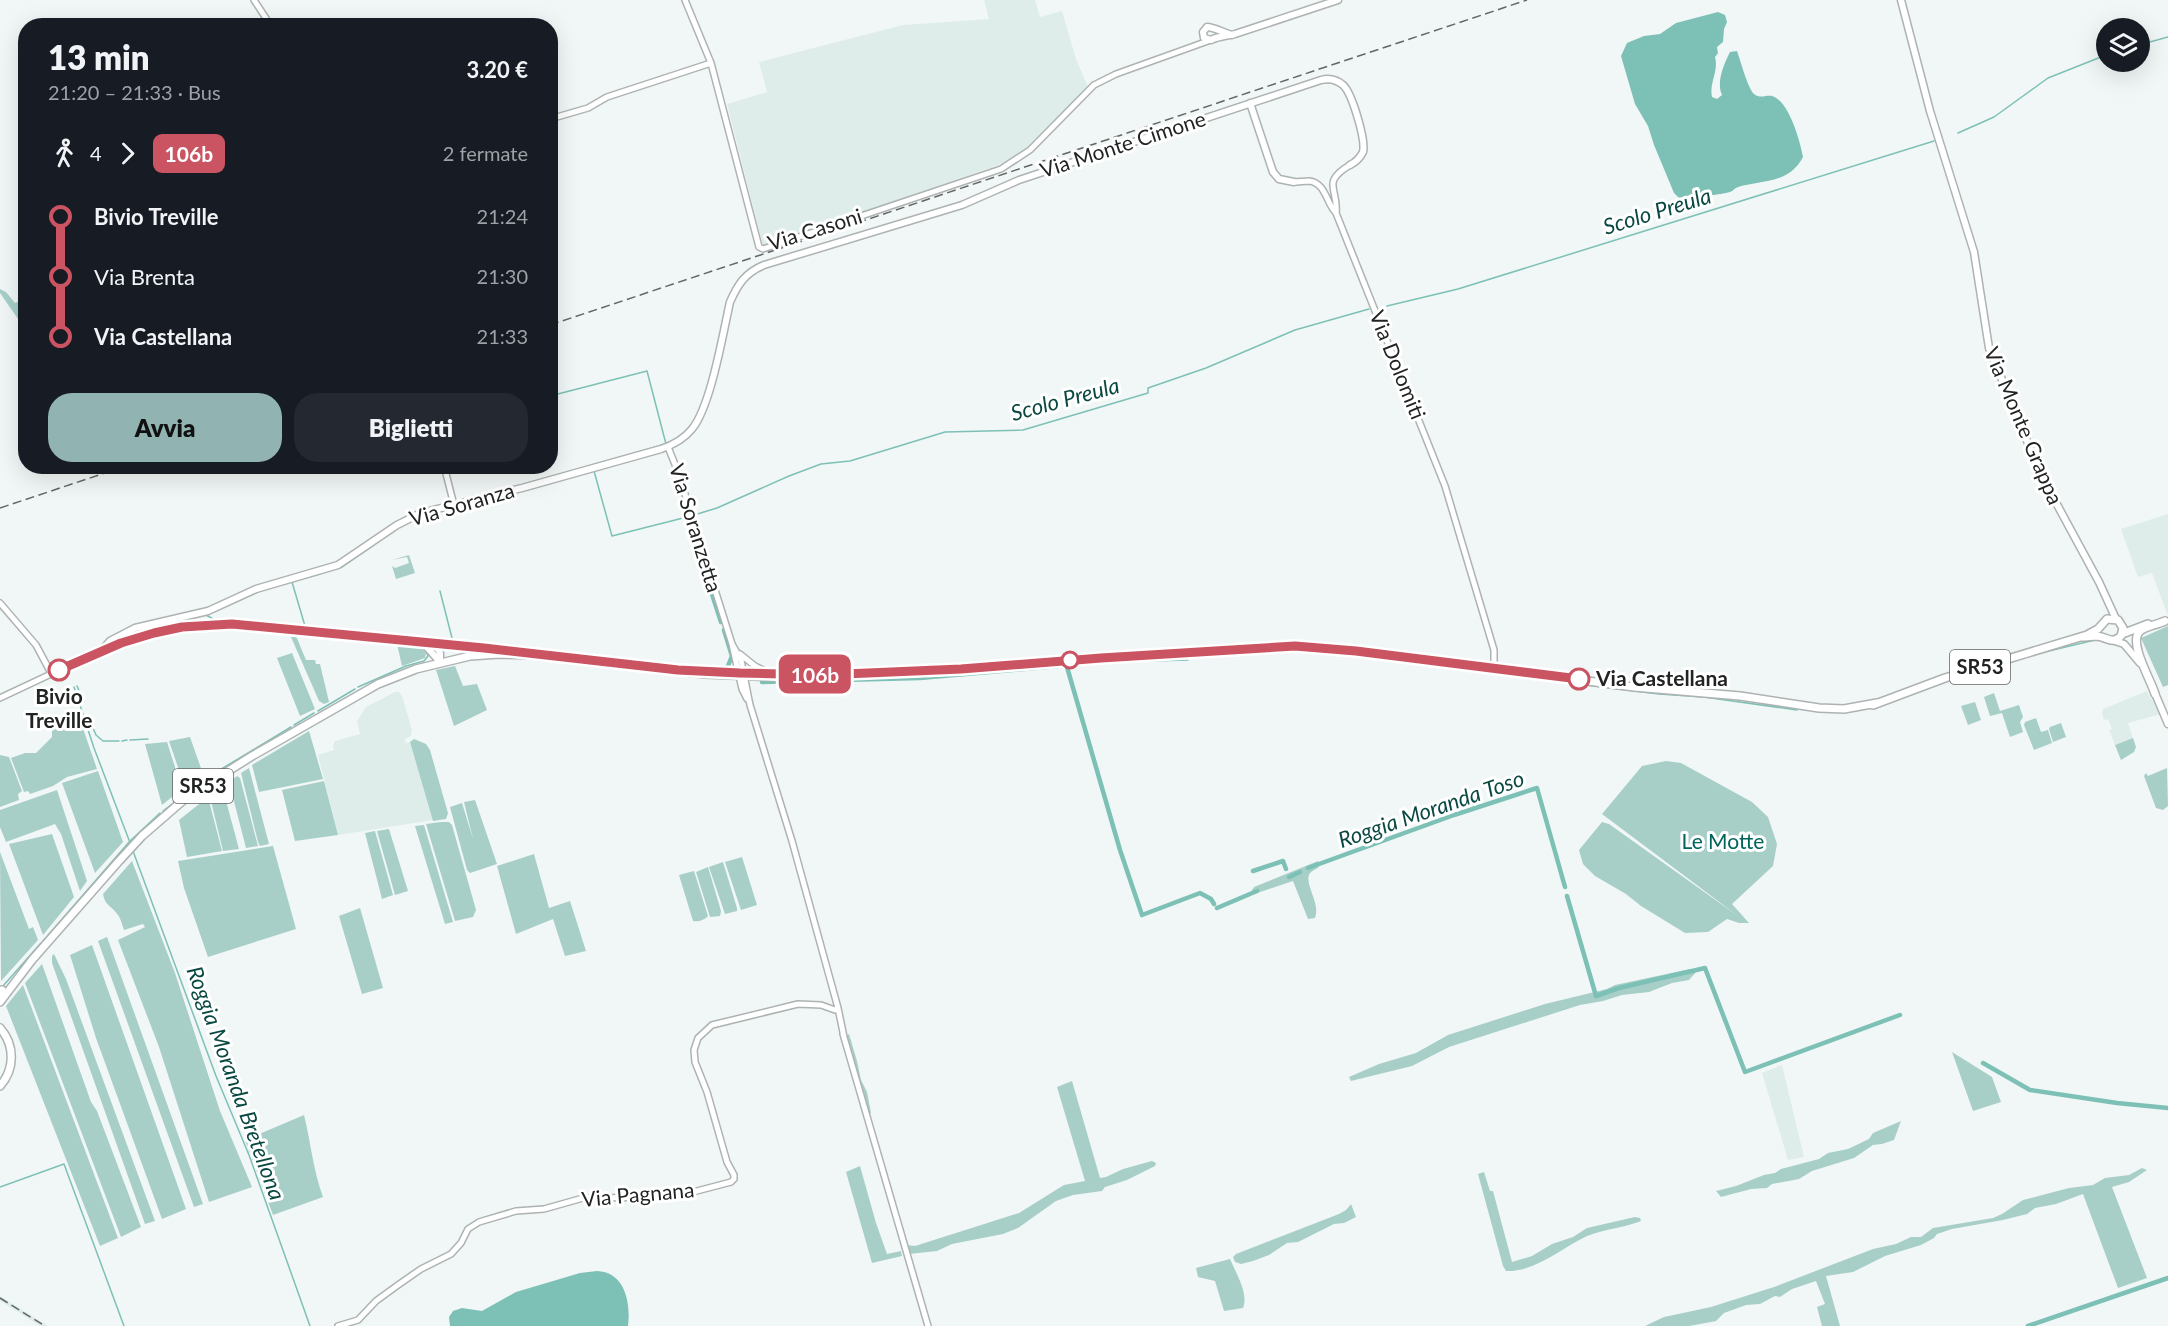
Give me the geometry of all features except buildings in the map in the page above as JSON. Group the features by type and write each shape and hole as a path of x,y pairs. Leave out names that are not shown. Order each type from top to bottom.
{"main road":[{"path":"1232,35 1207,27 1203,35 1212,39 1232,35 1338,0"},
{"name":"Via Monte Grappa","path":"1901,0 1930,111 1974,252 1989,348 2041,475 2118,621"},
{"path":"1212,39 1215,30"},
{"name":"Via Monte Cimone","path":"764,265 962,205 1019,180 1321,80 1332,79 1340,82 1349,93 1364,143 1359,160 1350,165"},
{"name":"Via Dolomiti","path":"1250,103 1273,172 1279,179 1294,182"},
{"name":"Via Soranzetta","path":"668,447 686,435 698,421 707,396 730,302 736,289 748,274 764,265"},
{"name":"Via Soranza","path":"102,650 110,641 135,628 208,611 256,589 338,565 406,520 421,513 668,447"},
{"path":"2106,599 2100,631 2103,638 2125,645"},
{"path":"2102,624 2111,618 2118,621 2150,623 2166,621"},
{"path":"2118,621 2123,628 2125,645 2139,661 2155,694"},
{"path":"2166,621 2142,630 2136,640 2137,651 2168,724"},
{"path":"2115,641 2122,634 2150,623"},
{"path":"102,650 154,633 182,627 216,624 252,625 534,655"},
{"name":"SR53","path":"1783,703 1817,712 1846,712 1945,678 2082,637 2094,632 2102,624"},
{"name":"SR53","path":"2082,637 2103,638"},
{"path":"418,642 440,662"},
{"path":"435,643 440,653 440,662"},
{"name":"SR53","path":"678,670 726,672 756,677 821,675 961,669 1295,646 1356,651 1634,687 1740,696 1819,708 1845,708 1877,703"},
{"path":"417,669 429,660 430,651"},
{"name":"SR53","path":"0,1002 32,960 127,853 187,797 335,707 378,684 440,662 487,654 534,655 705,674 821,675"},
{"path":"742,675 780,674"},
{"path":"1817,712 1845,708"},
{"path":"1,992 32,960"},
{"path":"0,1086 8,1075 12,1061 10,1047 2,1028"}],"street":[{"path":"254,0 266,18"},
{"path":"558,117 588,108 607,97 711,63 685,0"},
{"path":"1194,46 1203,35"},
{"path":"1194,46 1212,39"},
{"name":"Via Casoni","path":"711,63 759,247 762,249 986,174 1016,161 1030,150 1094,85 1116,74 1194,46"},
{"name":"Via Monte Cimone","path":"1336,213 1332,190 1334,181 1339,173 1350,165"},
{"name":"Via Dolomiti","path":"1294,182 1309,181 1320,186 1330,207 1336,213 1444,486 1494,650 1494,669"},
{"name":"Via Soranzetta","path":"668,447 676,465 732,644 735,662 742,675"},
{"path":"446,474 454,505"},
{"path":"0,603 36,645 51,674"},
{"name":"Via Soranzetta","path":"732,644 738,652 742,675"},
{"path":"0,698 102,650"},
{"path":"738,652 755,666 771,674"},
{"path":"726,672 735,662"},
{"path":"742,675 748,688 750,705"},
{"path":"742,675 742,688 750,705 792,841 834,1005 928,1326"},
{"path":"748,688 756,677"},
{"name":"Via Pagnana","path":"338,1326 358,1320 376,1301 417,1271 451,1254 461,1244 468,1229 479,1222 520,1210 544,1209 585,1197 674,1197 731,1182 734,1175 727,1162 706,1089 695,1062 694,1050 698,1038 709,1027 726,1021 798,1004 834,1005"},
{"path":"834,1005 840,1018 844,1037"}],"shaded area":[{"path":"984,0 1035,0 1040,17 1062,11 1076,59 1088,87 1018,156 1004,163 763,246 727,104 767,92 759,62 903,25 989,19"},
{"path":"1718,12 1725,15 1727,22 1723,42 1717,47 1718,53 1715,57 1712,97 1717,99 1722,95 1720,79 1723,67 1730,52 1737,51 1754,94 1761,97 1772,96 1784,105 1793,122 1803,157 1790,172 1774,180 1738,187 1731,192 1679,198 1674,193 1648,126 1635,104 1621,56 1627,43 1644,36 1660,34 1676,23"},
{"path":"2168,514 2168,616 2152,573 2138,577 2121,529"},
{"path":"2147,691 2161,714 2128,723 2133,738 2115,745 2109,730 2112,729 2108,719 2104,720 2102,714 2103,709"},
{"path":"399,692 402,696 412,730 411,736 405,739 406,743 410,742 433,820 338,835 318,755 334,750 335,741 360,734 357,721 366,707"},
{"path":"1782,1065 1804,1157 1788,1160 1762,1073"},
{"path":"597,1271 614,1277 624,1290 629,1317 628,1326 450,1326 449,1317 453,1311 462,1308 482,1311 516,1292 580,1273"},
{"path":"0,1296 48,1326 40,1326 0,1301"}],"green space":[{"path":"0,289 6,292 15,303 18,302 18,319 0,293"},
{"path":"409,555 415,573 396,579 392,566 395,568 409,563 407,557 392,560"},
{"path":"2168,626 2168,685 2163,687 2141,638"},
{"path":"296,636 306,660 315,660 316,664 320,664 329,702 324,704 319,701 291,637"},
{"path":"397,644 422,648 426,653 425,658 402,666"},
{"path":"292,653 315,709 300,716 277,658"},
{"path":"455,666 463,686 477,684 487,710 454,726 436,670"},
{"path":"1994,693 2000,711 2019,705 2023,717 2020,722 2023,732 2010,737 2002,713 1990,716 1984,697"},
{"path":"1975,702 1981,720 1968,725 1961,706"},
{"path":"78,714 97,769 67,777 53,786 30,794 28,791 24,792 11,758 25,753 36,753 52,737 52,725"},
{"path":"2036,718 2041,732 2048,730 2052,743 2034,750 2024,725 2025,722"},
{"path":"2061,723 2066,737 2053,742 2049,729"},
{"path":"309,731 323,779 259,792 252,765"},
{"path":"190,737 203,774 185,788 169,741"},
{"path":"2133,738 2136,747 2134,752 2121,760 2115,745"},
{"path":"414,739 426,744 430,750 448,813 446,819 433,821 410,742"},
{"path":"167,742 182,789 162,805 145,744"},
{"path":"0,755 9,757 22,791 18,794 19,800 0,807"},
{"name":"Le Motte","path":"1666,761 1681,763 1752,802 1768,817 1777,844 1773,866 1732,904 1749,923 1727,919 1708,932 1685,933 1595,876 1583,864 1579,850 1602,822 1609,824 1738,916 1602,814 1642,766"},
{"path":"249,768 269,844 260,846 241,773"},
{"path":"2167,768 2168,806 2163,810 2156,808 2144,776 2146,773 2148,776"},
{"path":"98,771 123,842 95,873 62,783"},
{"path":"237,776 240,778 258,846 246,848 229,782"},
{"path":"324,781 338,835 295,841 282,790"},
{"path":"222,786 239,849 223,851 210,797"},
{"path":"57,790 87,881 80,891 61,834 55,824 6,842 0,827 0,810"},
{"path":"208,797 222,851 187,857 179,820"},
{"path":"475,800 497,864 470,873 467,870 450,807 462,803 473,839 464,802"},
{"path":"449,822 452,825 476,910 473,917 455,921 426,824"},
{"path":"424,825 453,922 445,924 415,826"},
{"path":"389,829 408,891 395,895 377,831"},
{"path":"375,831 393,895 382,899 365,833"},
{"path":"52,834 74,897 43,935 9,844"},
{"path":"273,846 296,929 208,957 184,888 178,861"},
{"path":"0,852 29,929 33,927 38,940 1,981"},
{"path":"534,854 549,908 570,901 586,951 565,956 553,919 516,934 497,866"},
{"path":"742,857 757,905 741,910 725,862"},
{"path":"132,861 175,973 220,1111 252,1187 209,1202 159,1047 118,940 145,927 143,924 124,930 119,917 107,904 103,894"},
{"path":"1318,861 1319,867 1308,877 1316,906 1315,918 1308,919 1293,881 1236,900 1249,895 1254,887"},
{"path":"723,862 737,908 737,911 725,914 709,867"},
{"path":"708,867 721,911 720,916 710,917 696,872"},
{"path":"694,871 708,916 697,921 693,921 679,875"},
{"path":"360,908 383,988 362,994 339,916"},
{"path":"107,937 203,1204 194,1207 98,941"},
{"path":"92,945 186,1209 162,1219 96,1038 70,955"},
{"path":"54,954 66,979 155,1221 145,1224 52,963"},
{"path":"42,964 91,1102 97,1111 141,1227 121,1237 25,983"},
{"path":"1690,969 1697,971 1689,980 1672,983 1649,992 1622,995 1580,1005 1449,1047 1412,1066 1351,1081 1349,1077 1379,1064 1416,1053 1448,1035 1545,1004 1615,985"},
{"path":"23,985 118,1238 100,1246 6,1006"},
{"path":"849,1034 861,1080 867,1092 871,1113 869,1114 845,1037"},
{"path":"1952,1052 1992,1077 2001,1102 1973,1111"},
{"path":"1072,1081 1100,1178 1152,1161 1156,1163 1155,1166 1127,1180 1105,1187 1102,1191 1073,1195 1056,1201 1018,1228 1003,1234 952,1244 937,1251 909,1254 907,1245 915,1246 1019,1213 1064,1185 1085,1181 1057,1087"},
{"path":"304,1115 314,1167 323,1197 273,1215 245,1140"},
{"path":"1901,1121 1894,1140 1873,1145 1854,1158 1812,1171 1799,1179 1721,1197 1716,1191 1819,1159 1828,1153 1848,1149 1869,1139 1873,1133"},
{"path":"860,1166 887,1254 901,1251 902,1256 872,1263 846,1172"},
{"path":"2142,1168 2147,1170 2129,1182 2112,1187 2147,1278 2118,1288 2083,1194 2056,1204 2035,1208 2027,1214 1952,1229 1937,1234 1921,1245 1885,1256 1853,1272 1826,1276 1840,1326 1822,1326 1817,1307 1825,1304 1816,1281 1760,1304 1746,1305 1724,1313 1716,1321 1689,1326 1645,1326 1664,1317 1711,1307 1774,1287 1873,1249 1896,1244 1911,1237 1921,1237 1933,1228 1993,1218 2023,1200 2069,1188 2093,1185 2105,1178 2129,1175"},
{"path":"1484,1172 1490,1191 1493,1191 1512,1262 1532,1256 1587,1228 1635,1217 1640,1218 1641,1221 1587,1236 1528,1268 1506,1271 1478,1174"},
{"path":"1351,1204 1356,1217 1344,1223 1334,1224 1298,1242 1287,1243 1269,1255 1253,1261 1241,1264 1235,1262 1233,1257 1236,1254 1339,1214"},
{"path":"1230,1259 1241,1284 1244,1302 1243,1308 1224,1311 1215,1281 1198,1277 1196,1268"}],"waterway":[{"path":"264,11 269,18"},
{"name":"Scolo Preula","path":"2150,42 2168,37"},
{"name":"Scolo Preula","path":"1958,133 1994,117 2048,78 2096,59"},
{"name":"Scolo Preula","path":"1387,306 1458,289 1934,141"},
{"name":"Scolo Preula","path":"694,515 717,508 821,464 850,461 945,432 1023,430 1148,393 1148,388 1206,368 1295,330 1369,309"},
{"path":"558,394 647,371 666,444 592,465"},
{"path":"594,471 612,536 687,517"},
{"name":"Roggia Moranda Toso","path":"687,517 721,622"},
{"path":"384,538 400,526"},
{"path":"325,572 342,567 374,545"},
{"path":"277,586 320,574"},
{"path":"292,582 305,626"},
{"path":"213,612 260,591"},
{"path":"418,639 453,642 440,591"},
{"path":"196,617 208,614"},
{"path":"206,615 217,621 241,621"},
{"path":"247,621 336,630"},
{"path":"208,628 224,628"},
{"path":"229,628 238,628"},
{"name":"Roggia Moranda Toso","path":"724,630 732,656 728,666"},
{"path":"341,631 359,633"},
{"path":"365,633 389,636"},
{"path":"129,644 142,640"},
{"path":"2036,654 2095,640"},
{"path":"71,670 113,649 127,645"},
{"path":"358,687 406,666 424,661 428,656 426,651"},
{"path":"1276,652 1308,651"},
{"path":"1313,651 1543,679"},
{"path":"1993,669 2020,659"},
{"path":"1067,667 1109,662 1188,660"},
{"name":"Roggia Moranda Toso","path":"762,682 920,678 1058,666"},
{"name":"Roggia Moranda Toso","path":"1067,667 1120,850 1142,915 1200,893 1211,899 1214,904"},
{"path":"0,701 51,677"},
{"path":"1578,684 1704,697 1797,710"},
{"name":"Roggia Moranda Bretellona","path":"77,686 84,702"},
{"name":"Roggia Moranda Bretellona","path":"74,687 94,748 129,840"},
{"path":"318,711 355,689"},
{"path":"294,725 314,713"},
{"path":"208,777 291,727"},
{"path":"93,728 96,735 103,741 119,741"},
{"path":"130,740 148,739"},
{"path":"122,741 127,740"},
{"path":"163,811 206,778"},
{"name":"Roggia Moranda Toso","path":"1308,868 1454,815 1537,788 1565,887"},
{"path":"43,941 130,841 160,813"},
{"name":"Roggia Moranda Bretellona","path":"133,851 216,1076 249,1155 310,1326"},
{"name":"Roggia Moranda Toso","path":"1253,871 1283,861 1286,869"},
{"name":"Roggia Moranda Toso","path":"1289,877 1300,872"},
{"name":"Roggia Moranda Toso","path":"1217,908 1257,891"},
{"name":"Roggia Moranda Toso","path":"1567,896 1596,996 1619,988 1705,968 1745,1072 1900,1015"},
{"path":"3,986 41,943"},
{"name":"Roggia Moranda Toso","path":"1983,1063 2030,1090 2168,1108"},
{"name":"Roggia Moranda Bretellona","path":"0,1187 64,1164 124,1326"},
{"path":"2028,1326 2168,1278"}],"railway":[{"path":"558,322 1527,0"},
{"path":"0,508 102,474"},
{"path":"0,1298 45,1326"}],"bus line":[{"name":"106b","path":"59,670 121,643 154,633 182,627 232,624 484,648 678,670 740,673 821,675 961,669 1063,660 1295,646 1356,651 1579,679"}],"place":[{"name":"Bivio Treville","path":"59,670"},
{"name":"Via Castellana","path":"1579,679"}]}
